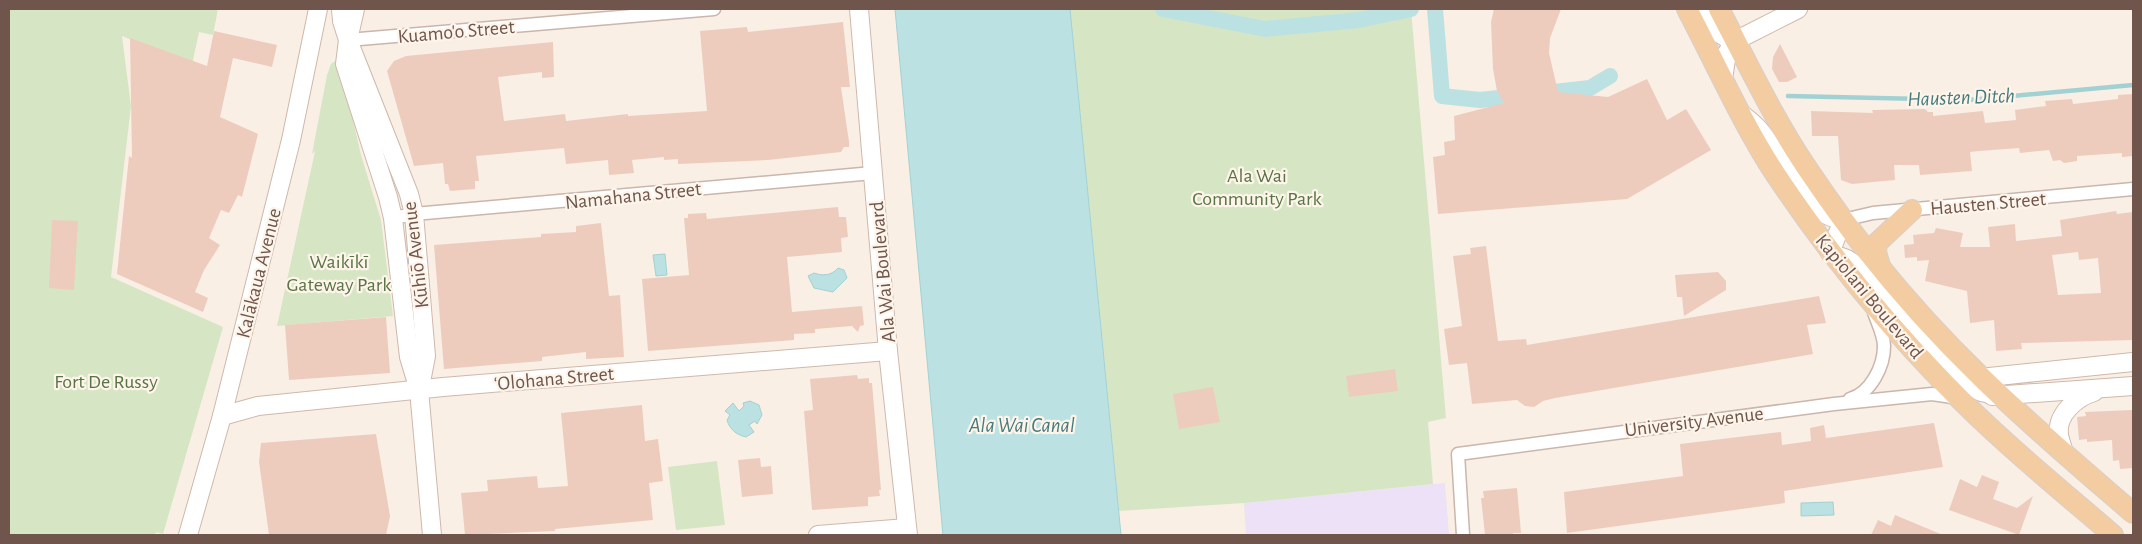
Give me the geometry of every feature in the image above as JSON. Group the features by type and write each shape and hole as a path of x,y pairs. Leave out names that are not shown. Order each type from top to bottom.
{"main road":[{"name":"Kapiolani Boulevard","path":"1687,9 1775,173 1830,253 1872,304 1956,387 2025,460 2113,535"},
{"name":"Kapiolani Boulevard","path":"1719,9 1764,95 1809,172 1843,220 1934,329 1956,387"},
{"path":"1880,266 1876,252 1877,243 1912,210"},
{"name":"Kapiolani Boulevard","path":"1956,387 2000,396 2133,513"}],"street":[{"name":"Kalākaua Avenue","path":"188,535 222,416 301,98 318,9"},
{"name":"Kūhiō Avenue","path":"341,9 342,22 348,40 409,194 414,214 426,356 420,390"},
{"path":"348,40 355,9"},
{"name":"Kuamo'o Street","path":"348,40 714,9"},
{"name":"Ala Wai Boulevard","path":"859,9 888,351 907,532"},
{"path":"1698,9 1707,22 1719,33 1728,39 1735,40"},
{"path":"1723,79 1727,53 1735,40 1798,9"},
{"name":"Kūhiō Avenue","path":"348,40 346,64 393,218 409,357 420,390 432,535"},
{"path":"1742,114 1760,130 1816,208 1831,219 1843,220 1830,253 1847,259 1867,273 1956,387"},
{"name":"Namahana Street","path":"393,218 414,214 873,173"},
{"name":"Hausten Street","path":"1843,220 1864,215 2133,189"},
{"path":"1834,404 1857,397 1868,389 1879,367 1884,345 1872,304"},
{"name":"ʻOlohana Street","path":"222,416 258,406 420,390 888,351"},
{"name":"University Avenue","path":"1463,535 1458,454 2133,362"},
{"name":"University Avenue","path":"1956,387 2000,396 2133,386"},
{"path":"2064,454 2058,433 2061,420 2070,406 2085,394 2104,389"},
{"path":"818,535 907,532"}],"shaded area":[{"path":"1445,483 1449,535 1246,535 1244,503"}],"green space":[{"name":"Fort De Russy","path":"9,9 218,9 213,35 199,32 192,65 122,36 131,106 111,277 223,327 163,534 156,532 155,535 9,535"},
{"name":"Ala Wai Community Park","path":"1070,9 1411,9 1446,418 1428,422 1433,484 1244,503 1119,511"},
{"name":"Waikīkī Gateway Park","path":"335,61 341,67 361,155 381,220 393,316 277,326 315,151 312,154 327,75 331,64"},
{"path":"717,461 725,525 676,530 668,467"}],"water":[{"name":"Ala Wai Canal","path":"895,9 1070,9 1121,535 943,535"},
{"path":"665,254 667,275 656,276 653,255"},
{"path":"838,268 844,270 847,278 833,292 814,288 808,276 814,273 830,274"},
{"path":"750,401 759,405 762,415 757,424 755,421 749,425 754,432 746,437 732,429 727,420 730,415 725,411 733,403 739,411 744,406 743,403"},
{"path":"1833,502 1834,515 1801,516 1801,503"}],"building":[{"path":"1494,9 1561,9 1550,38 1549,53 1558,92 1608,97 1647,79 1667,120 1686,109 1711,150 1627,199 1438,214 1433,157 1445,155 1444,142 1455,140 1454,116 1504,103 1497,91 1493,69 1491,22"},
{"path":"843,22 850,87 841,87 849,147 844,147 841,152 768,160 678,164 678,159 664,160 664,157 632,160 634,173 609,175 608,160 566,164 564,148 476,156 479,181 475,181 475,189 450,191 448,184 445,184 443,163 414,166 387,71 394,61 406,56 553,42 554,77 542,78 542,72 498,77 504,121 565,114 566,121 628,114 628,116 707,111 700,31 747,27 748,32"},
{"path":"214,31 277,45 272,67 233,58 220,117 258,134 242,197 238,195 229,213 221,210 209,238 220,245 204,270 195,292 208,298 203,312 117,274 129,156 132,158 130,38 207,66"},
{"path":"1780,44 1797,77 1787,82 1779,82 1772,69 1773,57"},
{"path":"2133,94 2133,156 2122,157 2122,153 2077,156 2077,161 2064,163 2060,160 2053,161 2049,150 2020,153 2019,148 1970,152 1972,171 1920,175 1919,165 1894,165 1895,180 1852,184 1841,180 1838,136 1812,136 1811,111 1873,113 1872,110 1925,109 1928,112 1933,112 1933,116 1983,111 1985,123 2016,120 2015,110 2046,106 2045,101 2072,99 2073,104 2118,99 2118,95"},
{"path":"838,207 839,217 846,217 848,237 841,238 842,252 787,257 792,312 862,306 864,325 860,326 858,332 852,326 815,329 815,333 794,334 794,340 648,351 642,279 689,275 684,218 688,218 688,214 706,213 707,219"},
{"path":"2116,211 2117,214 2133,212 2133,340 2021,343 2022,349 1996,351 1994,320 1970,323 1967,291 1925,281 1929,260 1917,261 1917,257 1905,258 1904,245 1914,244 1913,235 1934,233 1936,228 1963,233 1960,247 1990,247 1988,227 2015,224 2016,241 2062,236 2060,220","holes":["2078,252 2079,260 2098,258 2101,293 2058,295 2052,255"]},
{"path":"52,220 78,221 74,290 49,288"},
{"path":"601,223 609,296 620,295 624,357 586,359 586,352 542,357 542,361 444,369 434,245 541,237 541,234 576,232 576,226"},
{"path":"1486,246 1498,341 1526,339 1527,345 1819,296 1826,323 1807,325 1813,354 1555,398 1543,401 1534,407 1525,406 1517,400 1472,404 1467,363 1449,365 1444,329 1462,326 1453,256 1471,254 1470,248"},
{"path":"1718,272 1726,281 1726,290 1684,316 1682,297 1677,297 1675,275"},
{"path":"386,317 390,373 289,380 285,325"},
{"path":"1395,369 1398,391 1349,397 1346,376"},
{"path":"857,375 858,379 869,378 869,383 872,383 880,496 868,497 868,506 812,510 804,411 813,410 810,379"},
{"path":"1213,387 1220,422 1179,429 1173,394"},
{"path":"642,405 645,441 658,439 663,481 649,483 653,520 555,529 555,531 465,535 461,493 488,491 487,480 537,476 538,488 568,486 561,413"},
{"path":"2132,410 2133,468 2120,469 2119,460 2113,461 2112,440 2087,442 2087,439 2079,440 2077,417 2086,416 2085,412"},
{"path":"1934,423 1943,467 1784,491 1785,503 1567,533 1564,492 1683,476 1680,444 1781,432 1782,445 1811,441 1810,428 1824,425 1826,438"},
{"path":"376,434 390,516 386,535 269,535 259,462 261,443"},
{"path":"760,458 761,467 771,466 773,494 742,497 738,460"},
{"path":"1982,475 1999,482 1993,499 2017,508 2033,496 2019,535 1949,510 1960,479 1977,487"},
{"path":"1517,488 1521,533 1513,533 1513,535 1485,535 1481,498 1484,498 1483,491"},
{"path":"1895,515 1943,535 1871,535 1878,520 1891,526"}],"waterway":[{"path":"1163,9 1265,29 1359,20 1411,9"},
{"path":"1435,9 1442,96 1480,100 1590,88 1610,76"},
{"name":"Hausten Ditch","path":"1788,96 1968,100 2133,85"}]}
